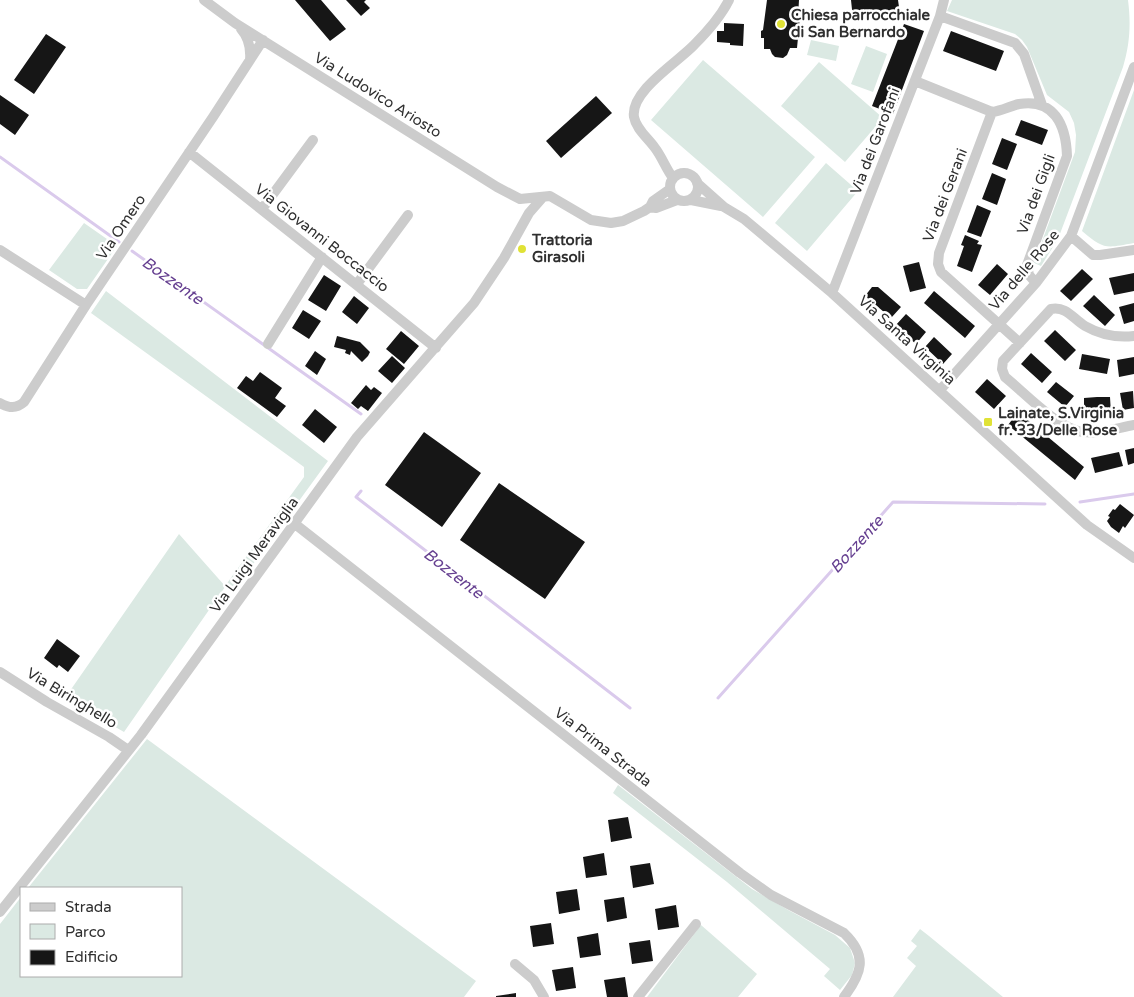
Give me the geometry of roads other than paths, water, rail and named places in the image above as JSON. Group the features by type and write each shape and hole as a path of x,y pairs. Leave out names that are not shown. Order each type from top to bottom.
{"street":[{"name":"Via Ludovico Ariosto","path":"204,0 235,23 496,186 520,199"},
{"path":"674,178 636,122 634,113 636,103 653,82 693,47 722,12 729,0"},
{"name":"Via dei Garofani","path":"832,293 940,16 944,0"},
{"path":"940,16 1016,43 1024,54 1042,105"},
{"path":"235,23 249,42 251,52 249,62"},
{"name":"Via Omero","path":"0,402 7,406 16,407 24,402 30,394 86,304 190,152 263,40"},
{"name":"Via delle Rose","path":"940,390 1036,283 1071,236 1134,67"},
{"path":"915,81 992,112 1016,105 1032,103 1042,105"},
{"name":"Via dei Gigli","path":"1036,283 1029,275 1027,265 1068,156 1062,125 1054,113 1042,105"},
{"name":"Via dei Gerani","path":"992,112 939,253 938,264 941,272 998,324"},
{"path":"262,209 313,140"},
{"name":"Via Giovanni Boccaccio","path":"190,152 436,348"},
{"path":"650,207 656,208 677,200 691,200 697,192 697,183 693,176 687,173 678,174 670,183 672,195 677,200"},
{"name":"Via Santa Virginia","path":"697,183 724,206 744,219 832,293 1087,525 1134,558"},
{"path":"529,213 520,199 550,196 591,220 601,223 623,221 650,207 653,201 670,189"},
{"name":"Via Luigi Meraviglia","path":"0,912 198,658 357,437 471,308 504,258 529,213 543,197"},
{"name":"Via Santa Virginia","path":"691,200 724,206"},
{"path":"357,284 408,215"},
{"path":"1071,236 1093,255 1100,256 1134,250"},
{"path":"0,250 86,304"},
{"path":"268,344 322,257"},
{"path":"1134,336 1113,336 1097,332 1083,325 1065,310 1051,309 1004,361 1002,369 1006,377 1058,422 1073,430 1100,432 1134,425"},
{"path":"998,324 1020,343"},
{"name":"Via Prima Strada","path":"295,524 740,873 771,895 833,926 844,934 853,942 859,952 861,963 853,985 844,997"},
{"name":"Via Biringhello","path":"0,672 46,702 109,737 128,750"},
{"path":"638,997 696,924"},
{"path":"515,964 534,980 544,997"}],"waterway":[{"name":"Bozzente","path":"0,157 119,242"},
{"name":"Bozzente","path":"132,251 361,414"},
{"name":"Bozzente","path":"361,491 356,497 630,708"},
{"name":"Bozzente","path":"1080,502 1134,494"},
{"name":"Bozzente","path":"718,698 893,502 1045,504"}],"place":[{"name":"Chiesa parrocchiale di San Bernardo","path":"781,24"},
{"name":"Trattoria Girasoli","path":"522,249"},
{"name":"Lainate, S.Virginia fr. 33/Delle Rose","path":"988,422"}]}
